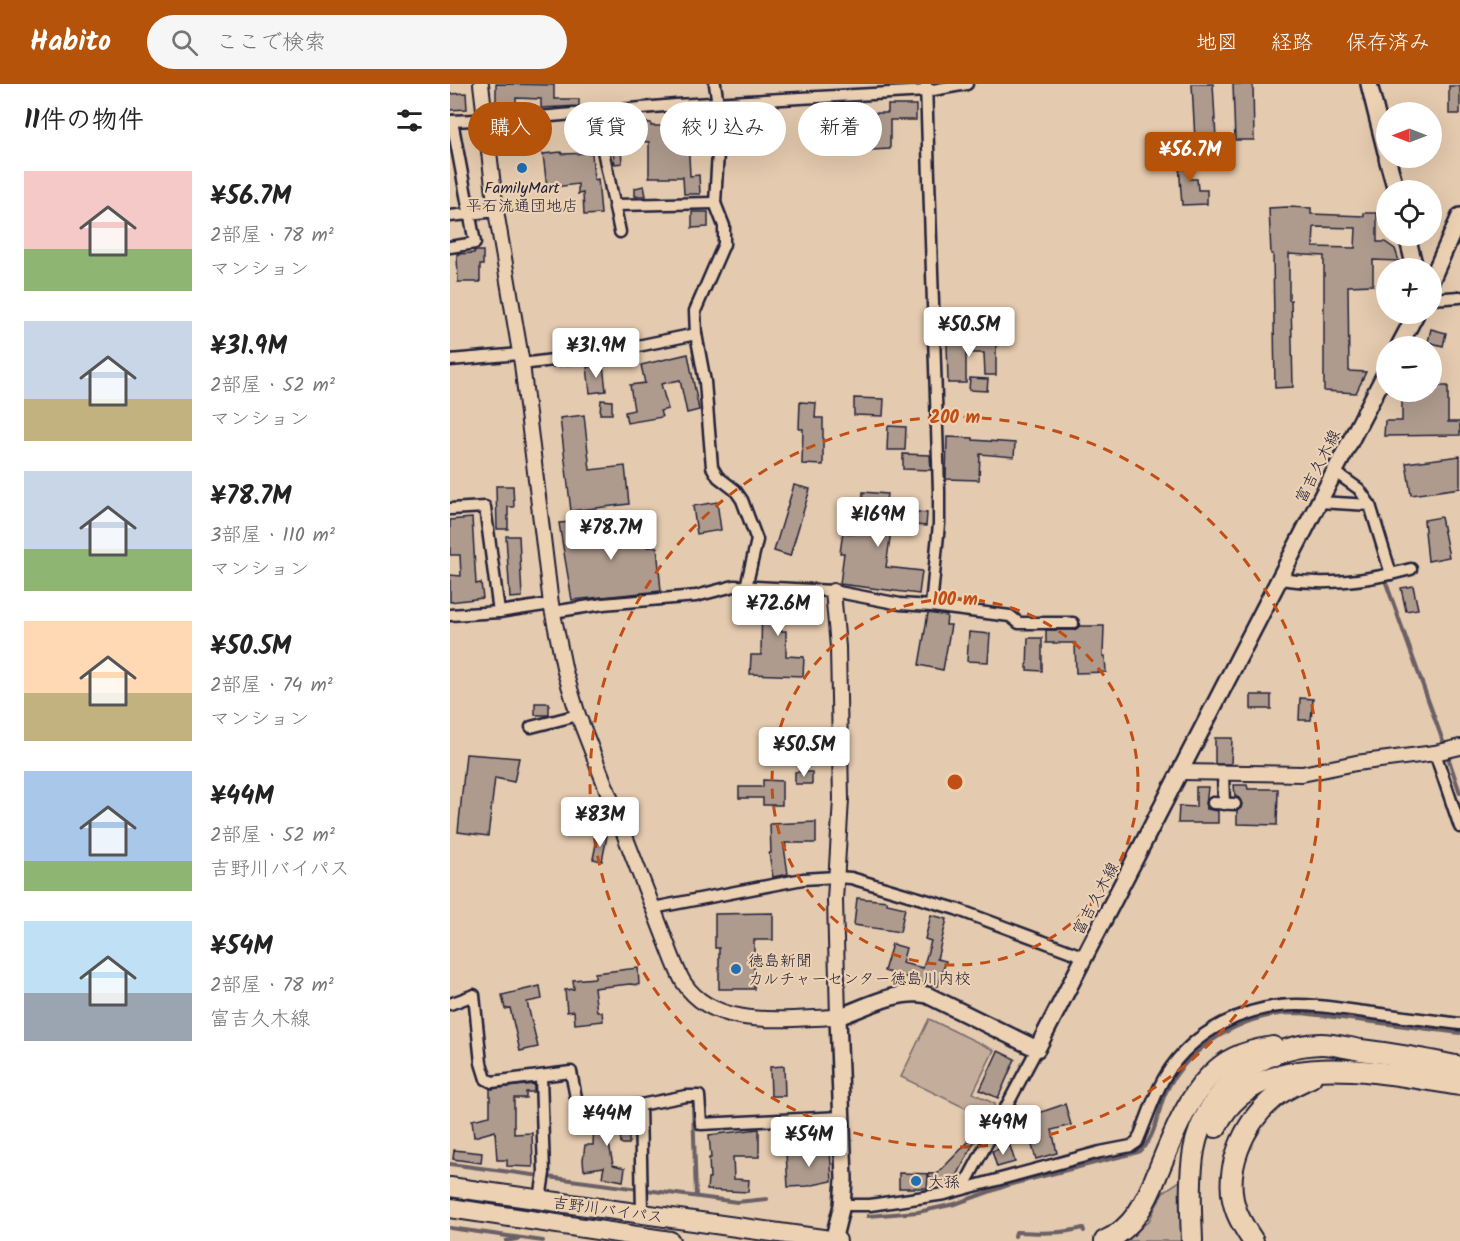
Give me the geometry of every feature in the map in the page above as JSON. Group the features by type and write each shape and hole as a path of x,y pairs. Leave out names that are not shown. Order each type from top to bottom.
{"highway":[{"path":"1105,1241 1130,1224 1146,1203 1186,1110 1213,1074 1232,1058 1256,1049 1323,1044 1402,1055 1460,1071"},
{"path":"1192,1241 1192,1168 1195,1148 1206,1115 1217,1099 1241,1074 1275,1054 1295,1046"},
{"path":"1204,1241 1203,1189 1207,1149 1227,1108 1253,1086 1290,1073 1313,1069 1399,1076 1460,1071"},
{"path":"1253,1241 1236,1212 1233,1198 1231,1181 1238,1150 1266,1105 1277,1096 1314,1075 1334,1069"},
{"name":"吉野川バイパス","path":"450,1187 834,1241"},
{"name":"吉野川バイパス","path":"451,1211 670,1241"}],"main road":[{"path":"1369,84 1376,112"},
{"path":"1441,258 1460,216"},
{"name":"富吉久木線","path":"1037,1049 1376,392"},
{"path":"834,1241 842,1205 844,1180 838,1017 902,995 916,993 927,995 1037,1049"}],"street":[{"path":"481,84 483,102"},
{"path":"716,84 718,102 967,84"},
{"path":"927,87 939,491 939,524 931,606"},
{"path":"450,247 475,243 451,121 468,120"},
{"path":"489,156 496,211 521,359 552,608 564,672 578,715 685,985 701,1000 717,1010 737,1017 756,1020 838,1017 836,877 842,799 838,647 833,591"},
{"path":"605,156 620,232"},
{"path":"718,156 715,203 724,226 724,244 695,311 696,334 705,382 712,468 742,500 757,540 746,587"},
{"path":"616,205 715,203"},
{"path":"450,216 496,211"},
{"path":"1442,298 1460,297"},
{"path":"450,360 521,359 599,354 696,334"},
{"path":"1335,472 1359,489 1370,505 1391,574"},
{"path":"1319,502 1370,505"},
{"path":"450,509 485,507 499,612"},
{"path":"1280,579 1311,584 1373,579 1411,569"},
{"path":"450,615 696,596 734,586 833,591 900,604 1010,616 1019,622 1073,622"},
{"path":"531,727 578,715"},
{"path":"1181,772 1302,774 1356,763 1447,750 1460,827"},
{"path":"1223,774 1224,804"},
{"path":"653,908 803,879 836,877 851,879 956,909 1085,957"},
{"path":"450,1004 474,995 486,1079 492,1082 571,1072 579,1108 640,1105 686,1096 699,1096 701,1124 842,1118"},
{"path":"842,1205 858,1207 945,1194 1100,1152 1131,1146 1137,1142 1160,1085 1174,1063 1200,1038 1243,1014 1276,1006 1309,1005 1460,1024"},
{"path":"963,1188 1037,1049"},
{"path":"540,1199 543,1177 541,1076"},
{"path":"640,1105 642,1213"}],"shaded area":[{"path":"929,1019 994,1050 973,1093 995,1104 988,1119 901,1077"},
{"path":"1183,1179 1183,1241 1125,1241 1149,1221 1163,1192"}],"building":[{"path":"496,84 554,85 554,99 579,99 579,102 564,102 564,107 552,107 552,102 541,102 541,99 516,98 516,102 496,102"},
{"path":"1192,84 1213,84 1216,139 1195,140"},
{"path":"1233,84 1253,84 1254,140 1235,140"},
{"path":"1449,86 1460,86 1460,114 1449,114"},
{"path":"466,93 467,109 450,110 450,94"},
{"path":"888,105 916,105 916,120 890,120 890,149 882,149 882,113 888,113"},
{"path":"648,123 651,123 651,126 660,126 660,156 689,156 690,176 699,175 700,194 684,194 683,177 649,177"},
{"path":"1178,151 1190,151 1190,179 1197,179 1198,190 1207,190 1207,204 1182,205"},
{"path":"561,152 564,156 592,156 594,180 598,179 601,214 584,215 583,193 578,194 578,184 547,188 543,156 552,156 552,153"},
{"path":"614,156 622,156 622,163 615,164"},
{"path":"644,186 646,196 635,196 635,188"},
{"path":"1269,208 1311,208 1311,214 1364,216 1364,213 1376,213 1376,246 1391,246 1395,249 1398,258 1373,260 1373,285 1348,286 1349,371 1366,372 1356,393 1324,391 1324,256 1289,254 1293,387 1275,388 1273,254 1271,254","holes":["1314,227 1356,228 1355,248 1313,247"]},
{"path":"692,212 708,212 708,227 692,228"},
{"path":"474,251 483,251 480,282 458,282 457,254 474,253"},
{"path":"1431,329 1446,333 1443,346 1442,336 1429,336"},
{"path":"984,340 996,341 996,375 985,375 984,353 966,353 966,383 948,383 947,341 984,342"},
{"path":"688,354 699,410 687,413 680,380 661,384 668,409 660,411 662,417 627,423 625,412 634,410 630,385 645,383 641,365"},
{"path":"603,365 606,391 590,393 587,367"},
{"path":"970,378 988,379 987,391 969,390"},
{"path":"1442,386 1448,386 1448,422 1460,422 1460,435 1384,436 1385,421 1402,421 1402,402 1442,402"},
{"path":"854,398 884,399 883,416 854,415"},
{"path":"601,400 612,401 612,414 600,414"},
{"path":"800,402 816,403 815,418 823,418 823,465 802,464 803,429 799,429"},
{"path":"584,415 590,470 625,466 629,504 571,511 560,418"},
{"path":"888,426 906,427 905,450 887,450"},
{"path":"947,437 1015,443 1014,457 980,454 979,480 946,479"},
{"path":"903,454 930,455 931,470 903,469"},
{"path":"1460,456 1460,488 1411,495 1406,463"},
{"path":"794,485 810,489 790,556 774,551"},
{"path":"496,486 513,486 514,507 508,507 508,529 497,529"},
{"path":"863,492 887,494 885,509 927,513 926,526 892,523 886,567 922,571 919,594 840,584 844,553 840,553 843,532 854,534 856,516 861,517"},
{"path":"717,502 721,530 697,534 693,506"},
{"path":"633,512 645,513 647,547 657,547 661,591 572,600 559,523 574,522 579,534 628,525"},
{"path":"1441,517 1449,557 1428,561 1424,520"},
{"path":"472,518 476,584 481,583 483,598 450,602 450,575 461,576 460,555 450,555 450,520"},
{"path":"506,536 519,536 522,597 510,598"},
{"path":"1413,586 1418,609 1406,611 1401,588"},
{"path":"762,595 812,597 812,611 782,611 781,631 786,631 786,656 804,657 803,676 750,674 751,655 761,655"},
{"path":"928,613 947,616 946,625 951,625 943,670 919,665"},
{"path":"1080,626 1104,626 1103,656 1105,656 1106,672 1076,673 1075,643 1046,643 1046,630 1074,630"},
{"path":"969,632 990,634 988,662 967,661"},
{"path":"1028,638 1042,638 1042,671 1027,670"},
{"path":"1251,695 1271,695 1271,709 1251,709"},
{"path":"1300,698 1313,699 1311,720 1299,720"},
{"path":"535,703 549,703 549,715 535,715"},
{"path":"1215,738 1232,738 1231,764 1215,764"},
{"path":"466,754 519,758 514,782 495,778 488,836 458,832"},
{"path":"795,772 812,772 812,784 795,784"},
{"path":"763,780 782,781 782,805 763,805 763,798 739,798 739,787 763,787"},
{"path":"1234,785 1247,785 1248,789 1278,789 1277,825 1237,824 1237,811 1242,804 1235,796"},
{"path":"1196,787 1208,787 1206,806 1207,809 1218,811 1218,823 1178,823 1179,806 1196,807"},
{"path":"816,822 816,843 785,843 788,874 773,877 769,853 771,853 770,824"},
{"path":"598,834 607,836 602,861 593,859"},
{"path":"857,898 887,901 887,904 905,908 900,932 854,925"},
{"name":"徳島新聞 カルチャーセンター徳島川内校","path":"773,913 773,940 754,940 754,989 719,989 719,948 715,948 715,914"},
{"path":"931,915 947,919 937,959 946,961 938,986 884,971 892,944 906,948 902,963 923,968 931,941 925,939"},
{"path":"638,968 639,985 594,988 597,1012 602,1012 603,1021 575,1024 574,1011 567,1012 565,990 574,989 573,980 595,978 595,973"},
{"path":"540,986 542,999 527,1002 538,1047 520,1051 510,1008 505,1009 502,995"},
{"path":"998,1051 1015,1059 998,1098 980,1090"},
{"path":"784,1066 785,1096 771,1096 770,1067"},
{"path":"534,1084 534,1092 526,1092 526,1098 514,1098 514,1134 532,1133 533,1167 507,1166 507,1160 497,1160 495,1131 474,1137 472,1120 490,1116 490,1089"},
{"path":"1065,1104 1071,1125 1052,1130 1057,1153 1036,1159 1024,1118"},
{"path":"620,1113 629,1113 629,1144 621,1144 620,1131 609,1132 609,1144 613,1165 625,1168 623,1181 602,1177 604,1167 584,1170 583,1160 585,1145 593,1145 594,1122 620,1120"},
{"path":"759,1129 759,1157 733,1157 734,1179 749,1180 748,1192 707,1190 708,1178 710,1178 709,1158 711,1158 709,1135"},
{"path":"975,1135 977,1136 958,1174 949,1184 944,1180 939,1186 928,1175 927,1188 899,1188 899,1173 937,1174"},
{"path":"1010,1146 1015,1162 997,1167 992,1151"},
{"path":"454,1150 482,1153 481,1163 453,1159"},
{"path":"830,1150 832,1181 788,1187 786,1153"}],"waterway":[{"path":"1385,580 1445,747"},
{"path":"1447,754 1460,793"},
{"path":"868,1216 918,1212 955,1204 1008,1185 1138,1152 1148,1142 1163,1099 1182,1068 1210,1042 1244,1023 1279,1014 1302,1013 1460,1033"},
{"path":"693,1107 696,1196"},
{"path":"450,1164 737,1202 767,1199"},
{"path":"450,1228 543,1241"},
{"path":"1015,1236 1016,1232 1042,1233 1083,1228 1084,1231"},
{"path":"506,1241 517,1239"}],"place":[{"name":"FamilyMart 平石流通団地店","path":"522,168"},
{"name":"徳島新聞 カルチャーセンター徳島川内校","path":"736,969"},
{"name":"大孫","path":"916,1181"}]}
